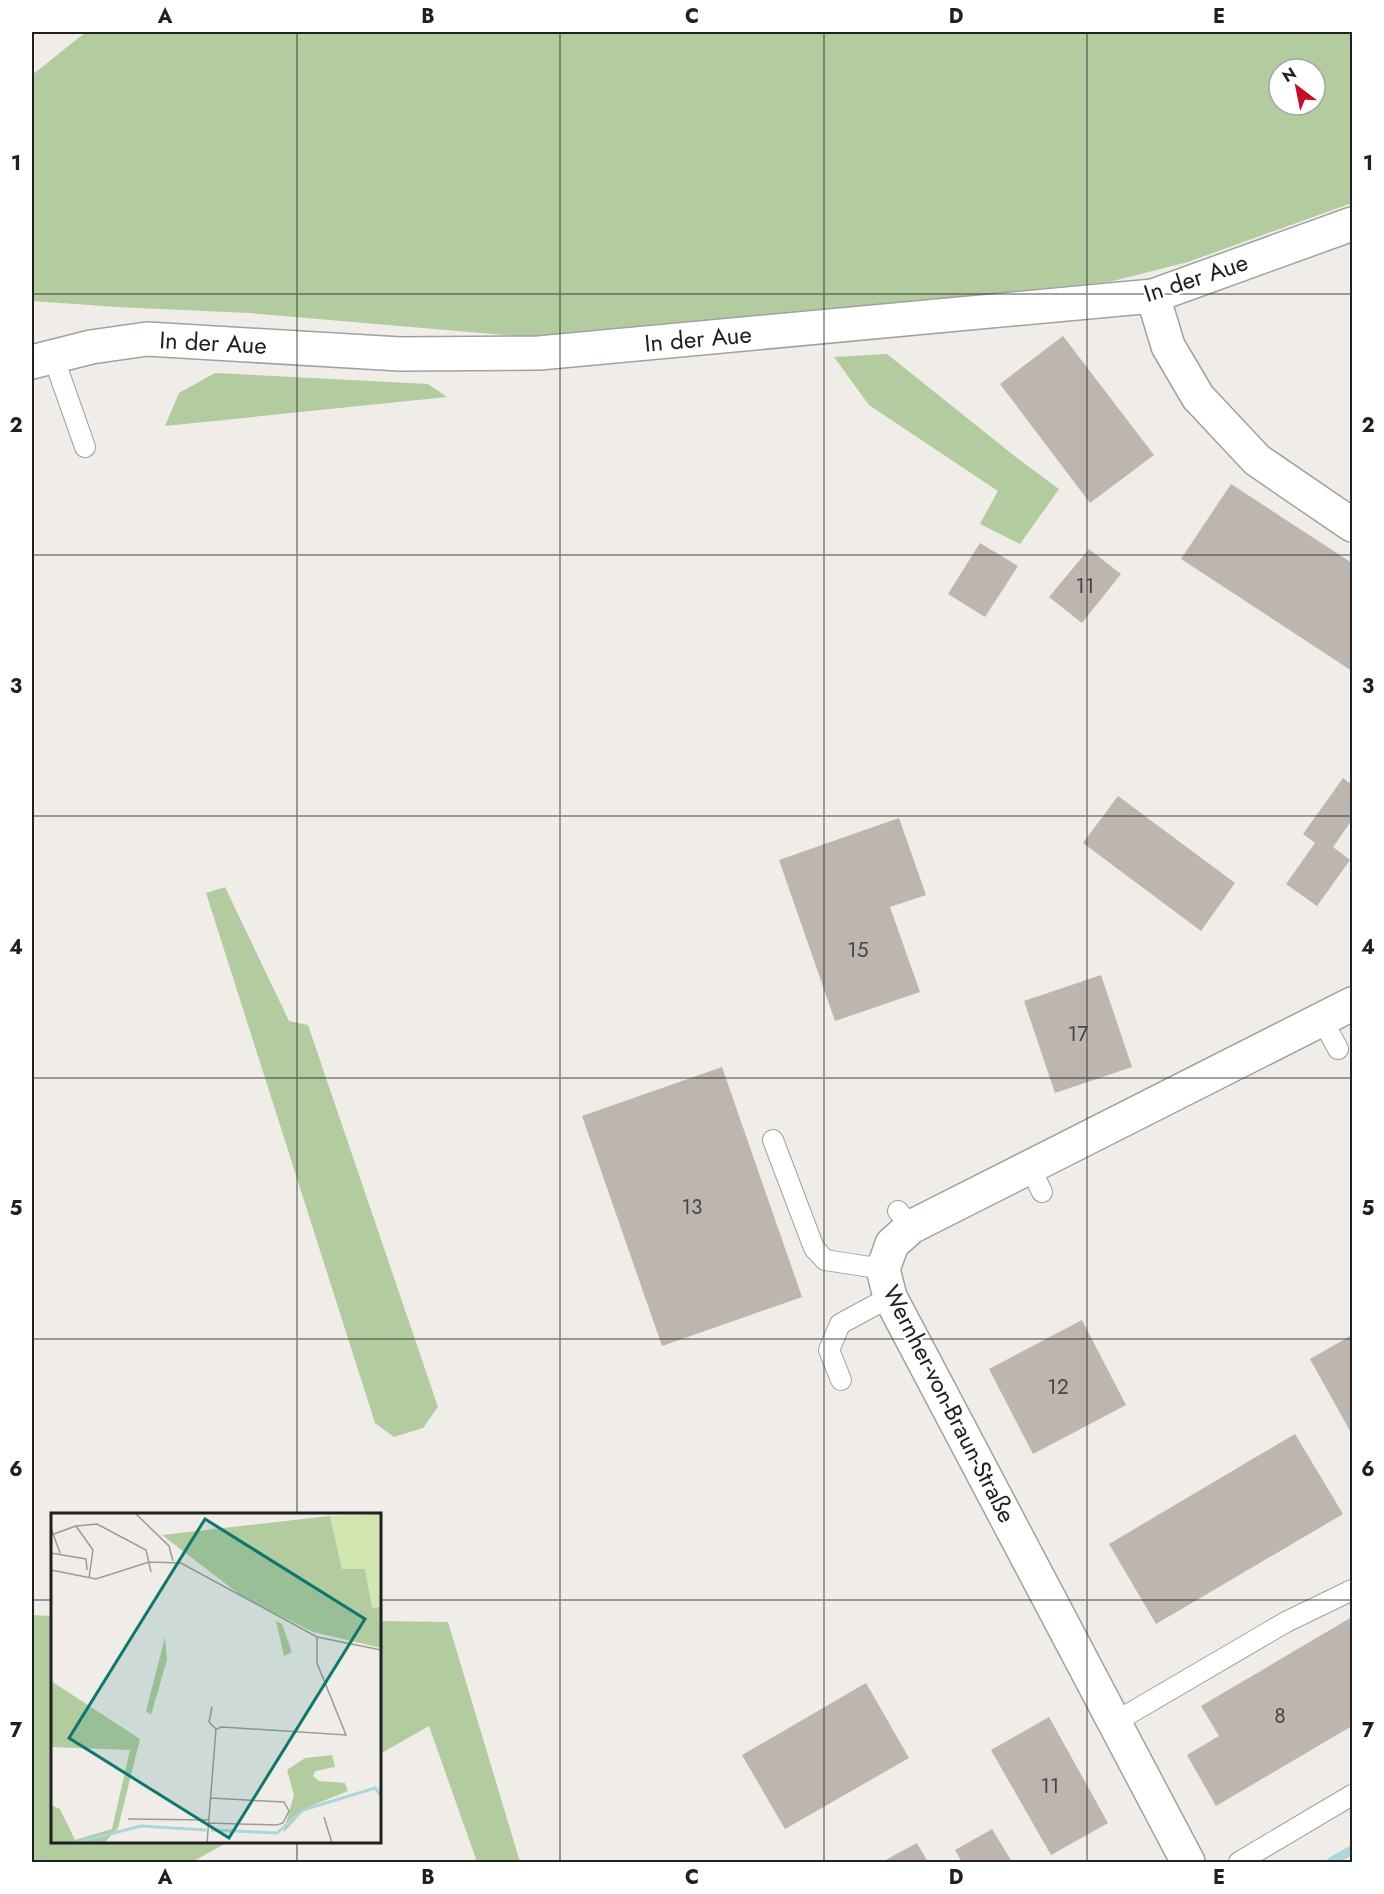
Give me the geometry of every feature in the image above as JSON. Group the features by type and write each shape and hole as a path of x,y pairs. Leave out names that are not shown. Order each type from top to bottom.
{"street":[{"name":"In der Aue","path":"42,359 91,346 147,339 400,354 539,353 1153,296 1353,224"},
{"path":"1153,296 1168,346 1198,397 1257,460 1353,525"},
{"name":"Wernher-von-Braun-Straße","path":"1188,1863 886,1283 892,1244 905,1219 1036,1180 1322,1019 1353,1004"}],"lane":[{"path":"42,359 85,447"},
{"path":"1322,1019 1338,1049"},
{"path":"773,1140 813,1248 825,1260 886,1283 840,1324 829,1350 841,1380"},
{"path":"1115,1722 1286,1622 1353,1590"},
{"path":"1239,1863 1353,1796"}],"green space":[{"path":"86,32 1352,32 1352,203 1188,262 1109,282 539,338 249,313 32,301 32,75"},
{"path":"887,354 1059,489 1020,544 980,524 998,491 869,405 834,357"},
{"path":"215,373 428,384 447,397 165,426 179,393"},
{"path":"225,887 289,1021 308,1025 438,1407 423,1428 394,1437 375,1423 206,893"},
{"path":"32,1615 51,1616 51,1843 226,1843 192,1862 32,1862"},
{"path":"381,1621 448,1622 520,1862 477,1862 429,1726 381,1753"}],"building":[{"path":"1063,336 1154,455 1090,503 1000,384"},
{"path":"1231,484 1352,563 1352,671 1181,559"},
{"path":"980,543 1018,566 985,617 948,594"},
{"path":"1089,549 1121,574 1082,623 1049,597"},
{"path":"1343,778 1352,785 1352,820 1333,847 1350,860 1317,906 1286,884 1315,843 1303,834"},
{"path":"1118,796 1235,883 1201,931 1083,843"},
{"path":"899,818 926,895 890,907 920,992 835,1021 779,860"},
{"path":"1101,975 1132,1067 1055,1093 1024,1001"},
{"path":"722,1067 802,1297 662,1346 582,1116"},
{"path":"1082,1320 1126,1405 1033,1454 989,1369"},
{"path":"1352,1335 1352,1429 1350,1431 1310,1359"},
{"path":"1295,1434 1343,1514 1156,1624 1109,1544"},
{"path":"1352,1617 1352,1726 1216,1806 1187,1755 1219,1736 1201,1706"},
{"path":"866,1683 909,1758 785,1829 742,1755"},
{"path":"1049,1717 1108,1823 1051,1855 991,1750"},
{"path":"992,1829 1012,1862 962,1862 955,1850"},
{"path":"917,1843 928,1862 882,1862"}],"waterway":[{"path":"1331,1862 1352,1850"}]}
